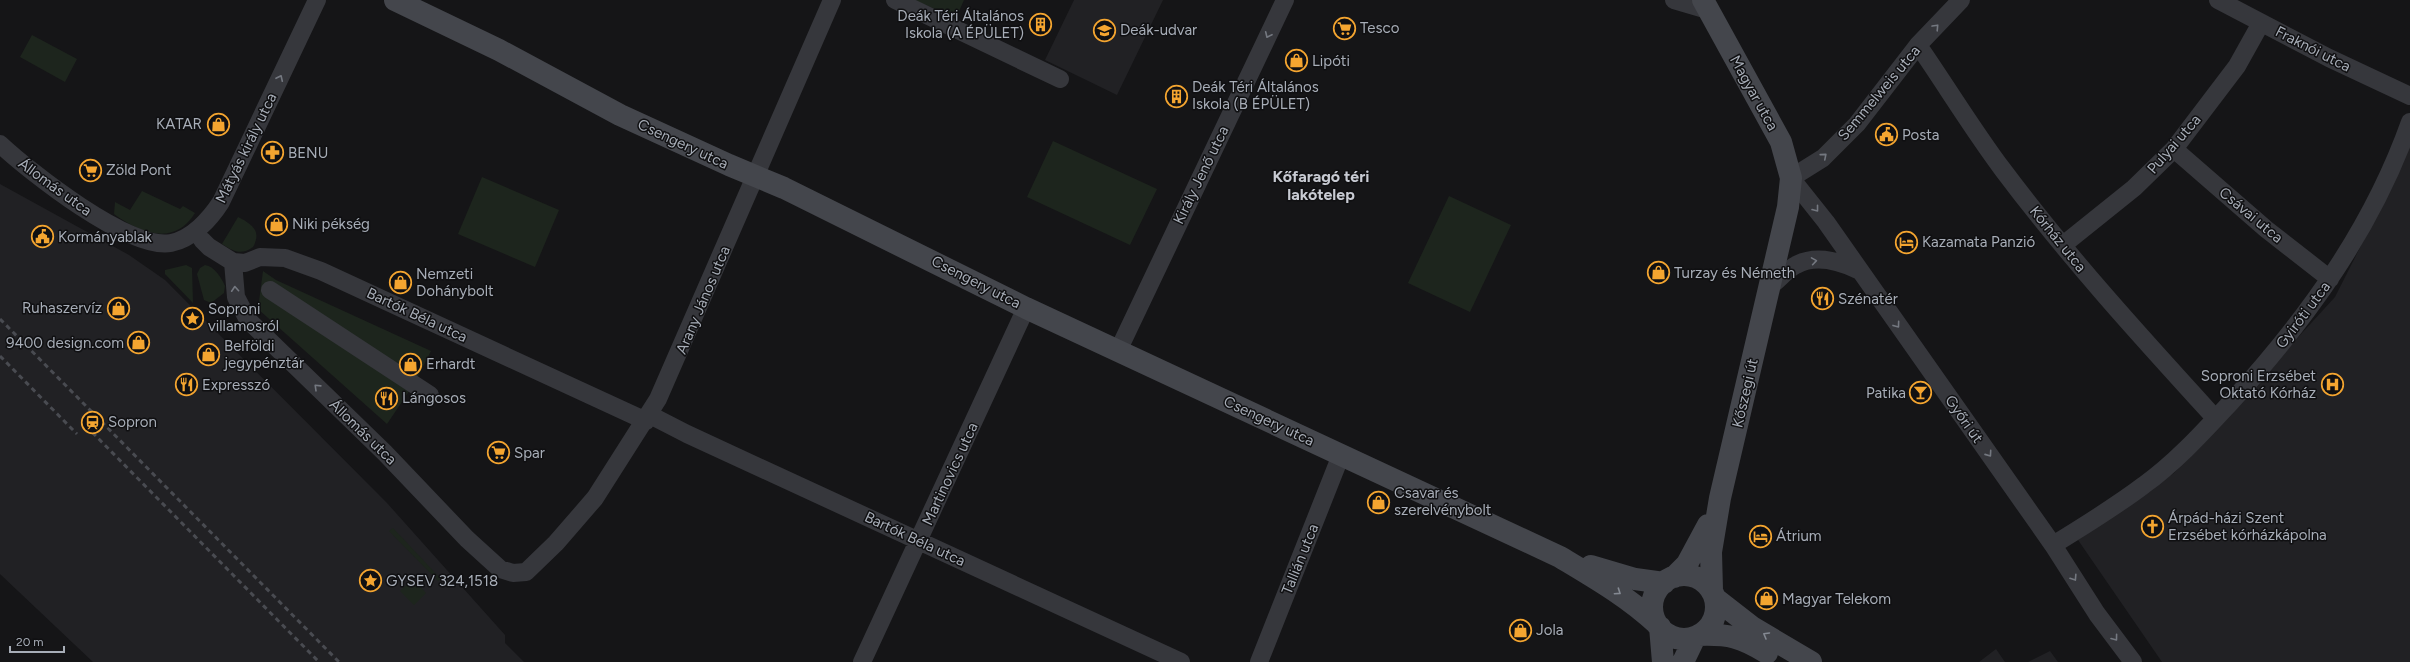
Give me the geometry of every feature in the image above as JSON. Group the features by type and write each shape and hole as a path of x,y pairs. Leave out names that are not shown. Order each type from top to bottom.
{"main road":[{"name":"Csengery utca","path":"395,0 498,50 620,115 756,176 890,239 1026,308 1560,557 1635,603 1659,626"},
{"name":"Magyar utca","path":"1706,5 1781,142 1792,178"},
{"name":"Kőszegi út","path":"1714,594 1711,552 1720,498 1770,288 1788,206 1792,178"},
{"name":"Kőszegi út","path":"1669,580 1687,564 1697,549 1720,498"},
{"name":"Csengery utca","path":"1560,557 1635,579 1669,580"},
{"path":"1663,662 1659,626 1654,616 1654,598 1669,580 1684,575 1695,576 1705,582 1714,594 1752,627 1811,662"},
{"path":"1683,662 1697,636 1708,629 1714,620 1716,610 1714,594"},
{"path":"1659,626 1676,638 1722,634 1737,637 1784,662"}],"street":[{"name":"Mátyás király utca","path":"203,232 221,202 317,0"},
{"name":"Arany János utca","path":"526,572 556,543 595,498 648,418 675,366 832,0"},
{"path":"895,0 1060,79"},
{"name":"Király Jenő utca","path":"1118,351 1169,240 1284,0"},
{"path":"1674,0 1706,5"},
{"name":"Semmelweis utca","path":"1792,178 1823,158 1857,124 1918,45 1961,0"},
{"name":"Fraknói utca","path":"2218,0 2329,58 2410,96"},
{"name":"Pulyai utca","path":"2063,246 2134,188 2174,149 2237,66 2261,22"},
{"name":"Kórház utca","path":"1918,45 2003,170 2063,246 2097,288 2215,418"},
{"name":"Gyiróti utca","path":"2053,545 2144,485 2182,453 2288,338 2353,244 2382,190 2410,122"},
{"name":"Állomás utca","path":"0,144 30,170 74,201 134,237 160,244 203,232"},
{"name":"Csávai utca","path":"2174,149 2266,229 2330,279"},
{"name":"Győri út","path":"1792,178 1826,222 2053,545 2097,614 2133,662"},
{"path":"203,232 209,247 233,262"},
{"name":"Bartók Béla utca","path":"233,262 245,263 260,257 285,258 321,270 648,418 687,434 1181,662"},
{"path":"1770,288 1796,265 1816,260 1837,260 1859,270"},
{"name":"Állomás utca","path":"233,262 236,297 248,320 385,453 467,539 500,569 513,573 526,572"},
{"path":"270,290 430,395"},
{"name":"Martinovics utca","path":"862,662 1026,308"},
{"name":"Tallián utca","path":"1259,662 1341,455"}],"shaded area":[{"path":"914,0 964,0 956,18"},
{"name":"Deák-udvar","path":"1074,0 1163,0 1117,95 1045,60"},
{"path":"32,35 77,59 65,82 20,57"},
{"name":"Soproni Erzsébet Oktató Kórház","path":"2410,129 2410,662 2162,662 2078,540 2174,473 2335,297 2381,206"},
{"path":"1053,141 1157,189 1130,245 1027,197"},
{"path":"482,177 559,210 535,267 458,234"},
{"path":"0,184 129,255 165,280 387,503 505,635 505,643 524,662 93,662 0,574"},
{"path":"142,191 180,209 183,206 195,213 187,224 177,230 167,233 146,231 135,227 114,214 115,202 130,210"},
{"path":"1449,196 1511,225 1470,312 1408,283"},
{"path":"238,217 248,222 256,232 256,241 253,247 249,250 241,252 237,252 222,244"},
{"path":"186,265 192,268 193,303 165,274 165,270"},
{"path":"205,265 215,270 225,286 224,293 211,303 204,300 197,274 200,268"},
{"path":"263,271 276,280 431,351 414,384 387,424 258,309"},
{"path":"393,528 441,579 438,581 389,531"},
{"path":"413,579 426,593 414,605 400,591"},
{"path":"1996,649 2005,662 1979,662"},
{"path":"2050,651 2058,662 2028,662"}],"railway":[{"path":"0,319 339,662"},
{"path":"0,356 77,434"},
{"path":"86,426 319,662"}],"place":[{"name":"Deák Téri Általános Iskola (A ÉPÜLET)","path":"1040,25"},
{"name":"Tesco","path":"1344,28"},
{"name":"Deák-udvar","path":"1104,30"},
{"name":"Lipóti","path":"1297,61"},
{"name":"Deák Téri Általános Iskola (B ÉPÜLET)","path":"1176,96"},
{"name":"KATAR","path":"218,124"},
{"name":"Posta","path":"1887,135"},
{"name":"BENU","path":"273,153"},
{"name":"Zöld Pont","path":"90,170"},
{"name":"Niki pékség","path":"277,224"},
{"name":"Kormányablak","path":"42,237"},
{"name":"Kazamata Panzió","path":"1907,242"},
{"name":"Turzay és Németh","path":"1658,273"},
{"name":"Nemzeti Dohánybolt","path":"401,283"},
{"name":"Szénatér","path":"1823,299"},
{"name":"Ruhaszervíz","path":"118,308"},
{"name":"Soproni villamosról","path":"193,318"},
{"name":"9400 design.com","path":"139,343"},
{"name":"Belföldi jegypénztár","path":"209,355"},
{"name":"Erhardt","path":"410,364"},
{"name":"Expresszó","path":"186,385"},
{"name":"Soproni Erzsébet Oktató Kórház","path":"2332,385"},
{"name":"Patika","path":"1921,393"},
{"name":"Lángosos","path":"386,398"},
{"name":"Sopron","path":"93,422"},
{"name":"Spar","path":"498,453"},
{"name":"Csavar és szerelvénybolt","path":"1379,502"},
{"name":"Árpád-házi Szent Erzsébet kórházkápolna","path":"2153,527"},
{"name":"Átrium","path":"1761,536"},
{"name":"GYSEV 324,1518","path":"371,581"},
{"name":"Magyar Telekom","path":"1766,599"},
{"name":"Jola","path":"1520,630"}],"district":[{"name":"Kőfaragó téri lakótelep","path":"1321,185"}]}
